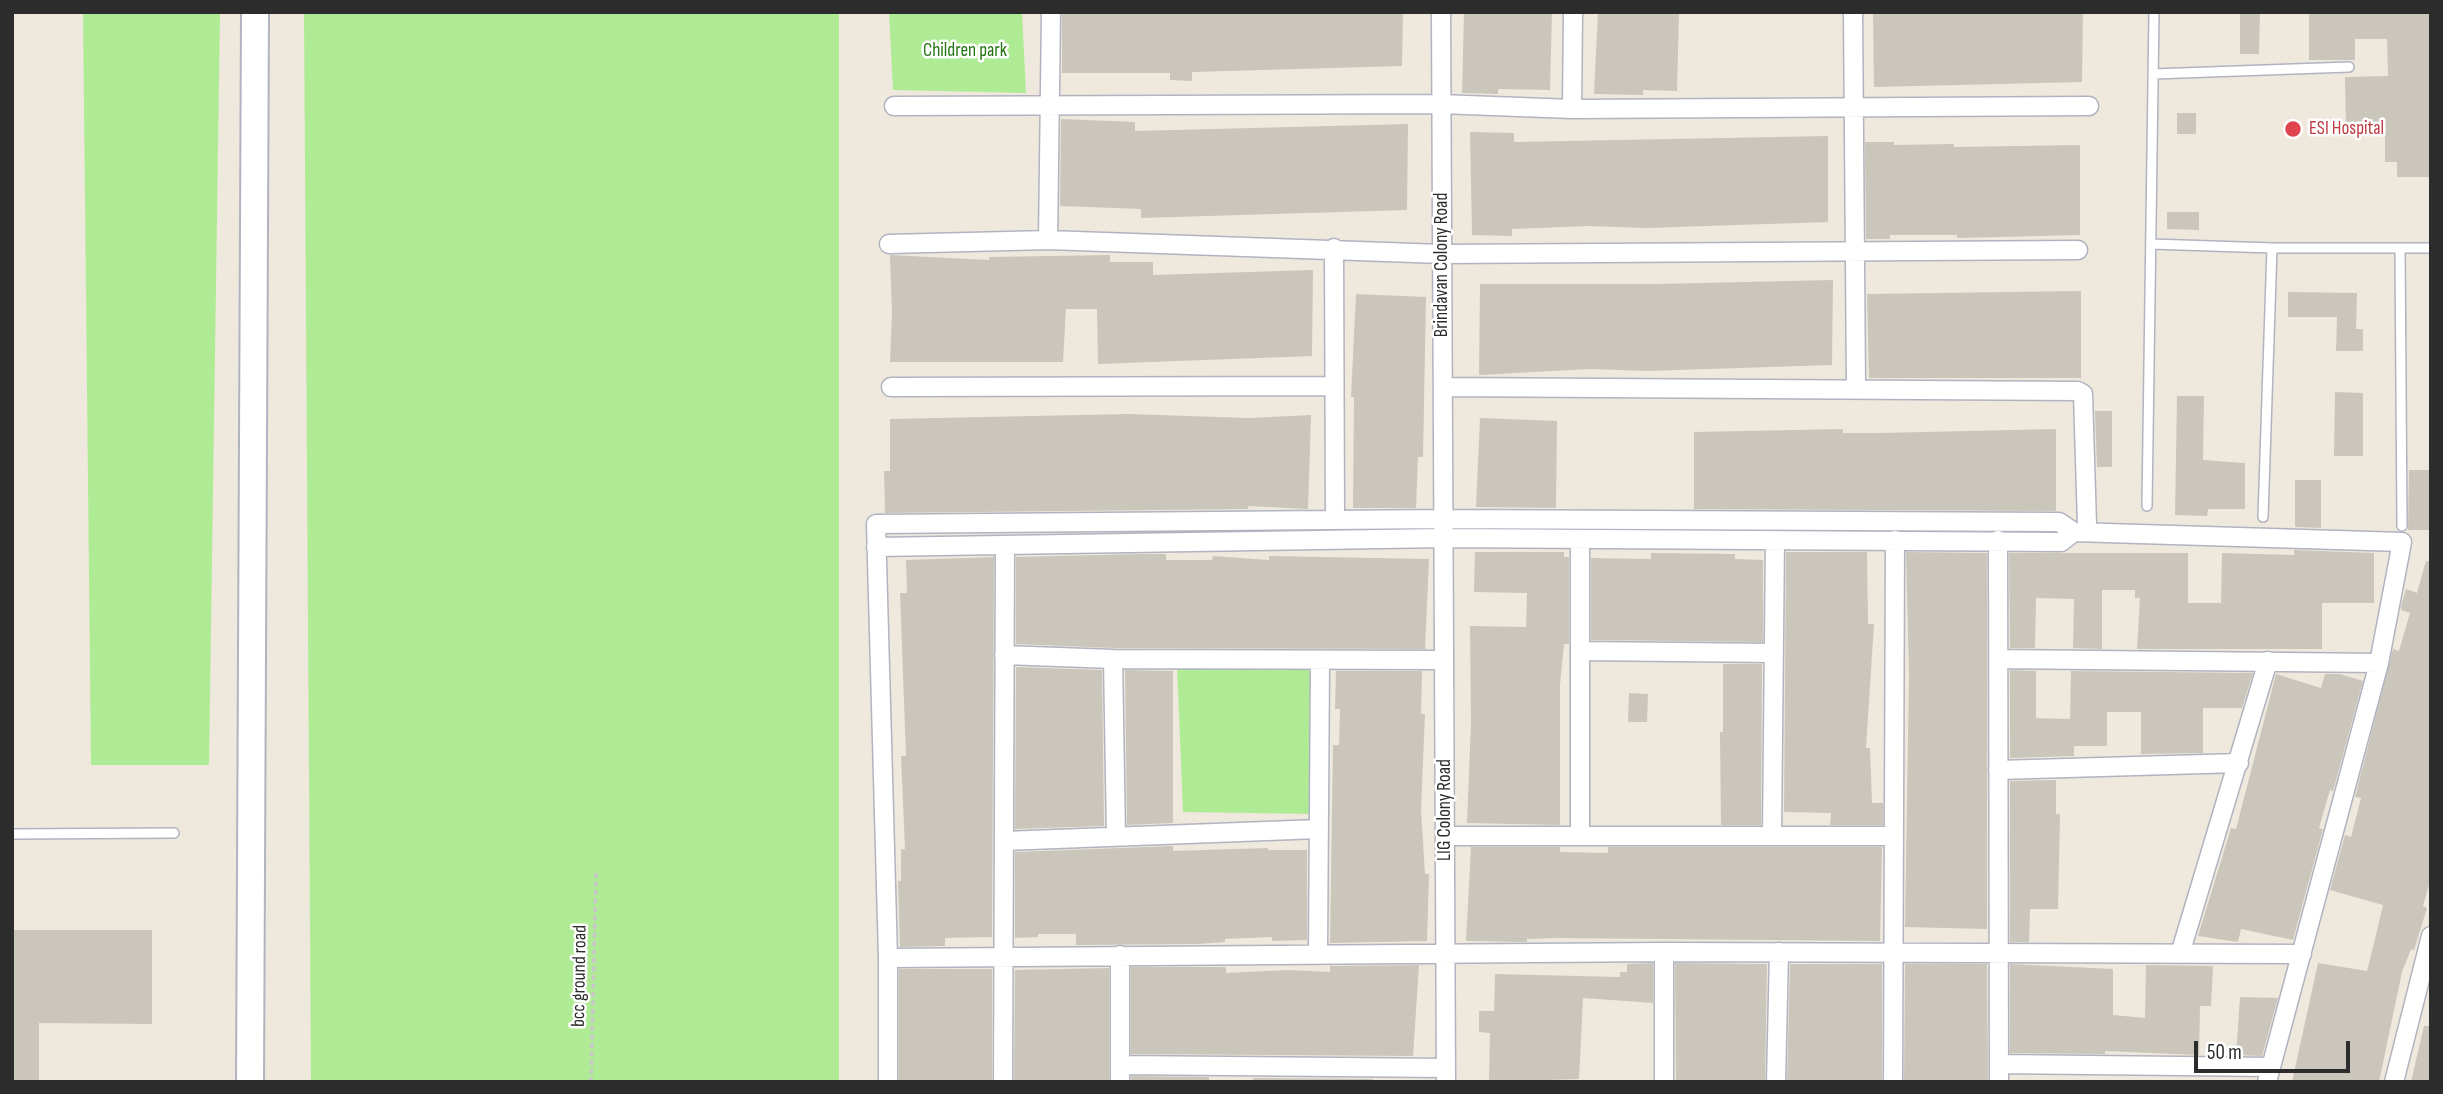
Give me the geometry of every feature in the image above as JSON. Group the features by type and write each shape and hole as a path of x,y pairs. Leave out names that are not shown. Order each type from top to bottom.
{"street":[{"path":"250,1082 255,12"},
{"path":"1048,240 1051,12"},
{"name":"Brindavan Colony Road","path":"1441,12 1444,538"},
{"path":"1572,109 1573,12"},
{"path":"1853,12 1856,387"},
{"path":"894,106 1440,104 1572,109 2089,106"},
{"path":"889,244 1048,240 1334,248 1442,254 2078,250"},
{"path":"1334,248 1335,520"},
{"path":"891,387 1334,386"},
{"path":"876,547 1444,538 2061,542 2079,533 2087,525 2083,394 2078,391 1856,387 1443,387"},
{"path":"888,1082 888,958 876,524 1443,519 2059,522 2079,533 2402,542 2379,663 2269,1074 1999,1073 1998,540"},
{"name":"LIG Colony Road","path":"1444,538 1446,1075"},
{"path":"1580,539 1580,835"},
{"path":"1772,834 1775,540"},
{"path":"1893,1082 1895,540"},
{"path":"1003,1082 1005,546"},
{"path":"1580,651 1774,653"},
{"path":"1004,655 1113,659 1444,660"},
{"path":"1113,659 1115,836"},
{"path":"1998,659 2379,663"},
{"path":"1318,953 1320,661"},
{"path":"2180,954 2268,661"},
{"path":"1998,770 2239,763"},
{"path":"1004,841 1319,829"},
{"path":"1445,836 1894,836"},
{"path":"2394,1082 2431,936"},
{"path":"888,958 1664,952 2302,954"},
{"path":"1664,952 1664,1082"},
{"path":"1776,1082 1779,952"},
{"path":"1120,955 1120,1073 1446,1075"}],"lane":[{"path":"2147,506 2154,12"},
{"path":"2152,74 2349,67"},
{"path":"2151,244 2272,248 2431,248"},
{"path":"2263,517 2272,248"},
{"path":"2400,248 2402,526"},
{"path":"12,834 174,834"}],"path":[{"name":"bcc ground road","path":"591,1082 596,871"}],"green space":[{"path":"83,12 220,12 209,765 91,765"},
{"path":"304,12 839,12 839,1082 311,1082"},
{"name":"Children park","path":"889,12 1022,12 1026,93 893,90"},
{"path":"1315,664 1315,814 1183,812 1177,665"}],"building":[{"path":"1062,12 1403,12 1402,66 1192,72 1192,81 1170,80 1170,73 1062,73"},
{"path":"1464,12 1552,12 1550,90 1498,89 1498,94 1462,93"},
{"path":"1598,12 1679,12 1677,91 1643,90 1643,95 1594,94"},
{"path":"1873,12 2083,12 2082,82 1874,87"},
{"path":"2240,12 2260,12 2259,54 2240,54"},
{"path":"2309,12 2431,12 2431,177 2397,177 2397,162 2385,162 2385,127 2346,127 2345,77 2388,76 2387,39 2355,39 2355,60 2309,60"},
{"path":"2177,113 2196,113 2196,134 2177,134"},
{"path":"1061,119 1135,122 1135,131 1408,124 1407,210 1141,218 1141,209 1060,206"},
{"path":"1470,132 1514,133 1514,142 1828,136 1828,222 1647,228 1589,226 1512,229 1512,236 1472,235"},
{"path":"1865,142 1894,142 1894,145 1954,144 1954,147 2080,145 2080,235 1957,238 1957,235 1890,235 1890,239 1866,239"},
{"path":"2167,212 2199,212 2199,230 2167,229"},
{"path":"890,255 989,260 989,257 1110,255 1110,262 1153,262 1153,275 1313,270 1312,356 1098,364 1097,309 1066,309 1063,362 890,362"},
{"path":"1833,280 1832,365 1647,371 1590,369 1479,375 1480,284"},
{"path":"2081,291 2081,378 1869,378 1867,294"},
{"path":"2288,292 2357,293 2356,329 2363,329 2363,351 2336,351 2337,317 2288,317"},
{"path":"1356,294 1426,297 1423,457 1418,457 1416,508 1353,508 1354,397 1351,397"},
{"path":"2335,392 2363,393 2363,456 2334,456"},
{"path":"2177,396 2204,396 2203,460 2245,463 2245,509 2208,509 2207,516 2175,515"},
{"path":"2095,411 2112,411 2112,467 2097,467"},
{"path":"1127,414 1249,418 1311,415 1308,509 1248,506 1248,509 885,513 884,471 890,471 890,419"},
{"path":"1480,418 1557,421 1556,508 1476,507"},
{"path":"1843,429 1843,433 1880,433 2056,429 2056,511 1694,509 1694,432"},
{"path":"2409,470 2431,470 2431,530 2408,530"},
{"path":"2295,480 2321,480 2321,528 2295,527"},
{"path":"2294,550 2374,553 2374,603 2322,603 2322,649 2137,649 2140,598 2135,598 2135,590 2102,590 2102,649 2073,648 2074,599 2036,598 2035,648 2010,648 2009,553 2188,553 2188,603 2221,603 2222,553 2294,555"},
{"path":"1475,552 1564,552 1564,557 1569,557 1569,644 1564,644 1560,685 1560,825 1467,823 1471,723 1470,626 1526,627 1527,593 1474,592"},
{"path":"1786,552 1867,552 1868,624 1874,624 1866,748 1870,748 1872,803 1883,803 1883,825 1830,825 1831,813 1784,812"},
{"path":"1906,552 1987,553 1987,929 1905,927 1909,674"},
{"path":"1651,553 1735,554 1735,559 1763,560 1763,642 1591,640 1591,558 1651,559"},
{"path":"1166,554 1166,560 1212,560 1213,556 1269,560 1269,556 1429,559 1425,649 1113,648 1016,644 1016,557"},
{"path":"994,557 992,937 945,938 945,946 900,947 898,881 901,881 901,849 905,849 901,756 906,756 900,593 907,593 906,560"},
{"path":"2426,561 2431,562 2431,878 2423,906 2427,908 2414,950 2411,949 2402,972 2379,1082 2292,1082 2318,963 2367,971 2383,905 2330,890 2345,835 2351,837 2361,798 2355,797 2393,649 2399,651 2410,613 2401,610 2401,606 2406,589 2417,593"},
{"path":"1723,664 1762,664 1761,825 1721,825 1720,732 1723,732"},
{"path":"1016,667 1102,670 1104,826 1015,829"},
{"path":"1125,670 1173,671 1173,823 1127,825"},
{"path":"2010,670 2036,671 2036,718 2070,719 2071,671 2253,673 2242,708 2203,708 2203,753 2141,754 2141,712 2107,712 2107,746 2074,746 2074,756 2010,758"},
{"path":"1336,671 1422,671 1421,714 1425,714 1421,809 1425,874 1429,874 1427,941 1330,943 1333,745 1339,745 1340,709 1335,709"},
{"path":"2276,674 2321,688 2325,674 2340,674 2363,681 2333,791 2330,790 2319,828 2323,829 2293,940 2241,929 2238,942 2198,936 2231,828 2236,829"},
{"path":"1629,693 1648,694 1647,722 1628,722"},
{"path":"2056,780 2056,814 2060,814 2058,909 2030,909 2029,942 2010,942 2010,781"},
{"path":"1173,846 1173,851 1268,848 1307,850 1307,940 1272,941 1272,937 1225,939 1225,942 1198,944 1076,945 1076,934 1038,934 1038,937 1015,938 1015,852"},
{"path":"1471,847 1560,847 1560,852 1608,853 1608,847 1882,847 1880,941 1555,938 1527,939 1527,942 1466,941"},
{"path":"12,930 152,930 152,1024 39,1023 39,1082 12,1082"},
{"path":"1653,963 1653,1003 1583,998 1579,1079 1489,1082 1490,1033 1479,1032 1479,1011 1494,1011 1495,974 1620,977 1620,972 1627,972 1627,964"},
{"path":"1675,963 1767,964 1765,1082 1676,1082"},
{"path":"1790,964 1882,964 1882,1082 1787,1082"},
{"path":"1905,964 1987,964 1988,1082 1904,1082"},
{"path":"2010,964 2113,969 2113,1015 2145,1018 2146,965 2213,966 2211,1006 2200,1006 2199,1055 2105,1051 2105,1054 2010,1053"},
{"path":"1419,965 1413,1056 1131,1054 1131,967 1226,967 1226,973 1288,970 1330,972 1330,966"},
{"path":"1109,968 1109,1082 1014,1082 1015,970"},
{"path":"899,969 992,969 992,1082 899,1082"},
{"path":"2240,997 2278,998 2262,1056 2236,1055"},
{"path":"2424,1026 2431,1026 2431,1082 2411,1082"},
{"path":"1131,1076 1209,1077 1209,1082 1131,1082"},
{"path":"1253,1078 1373,1079 1373,1082 1253,1082"}],"place":[{"name":"ESI Hospital","path":"2293,129"}]}
